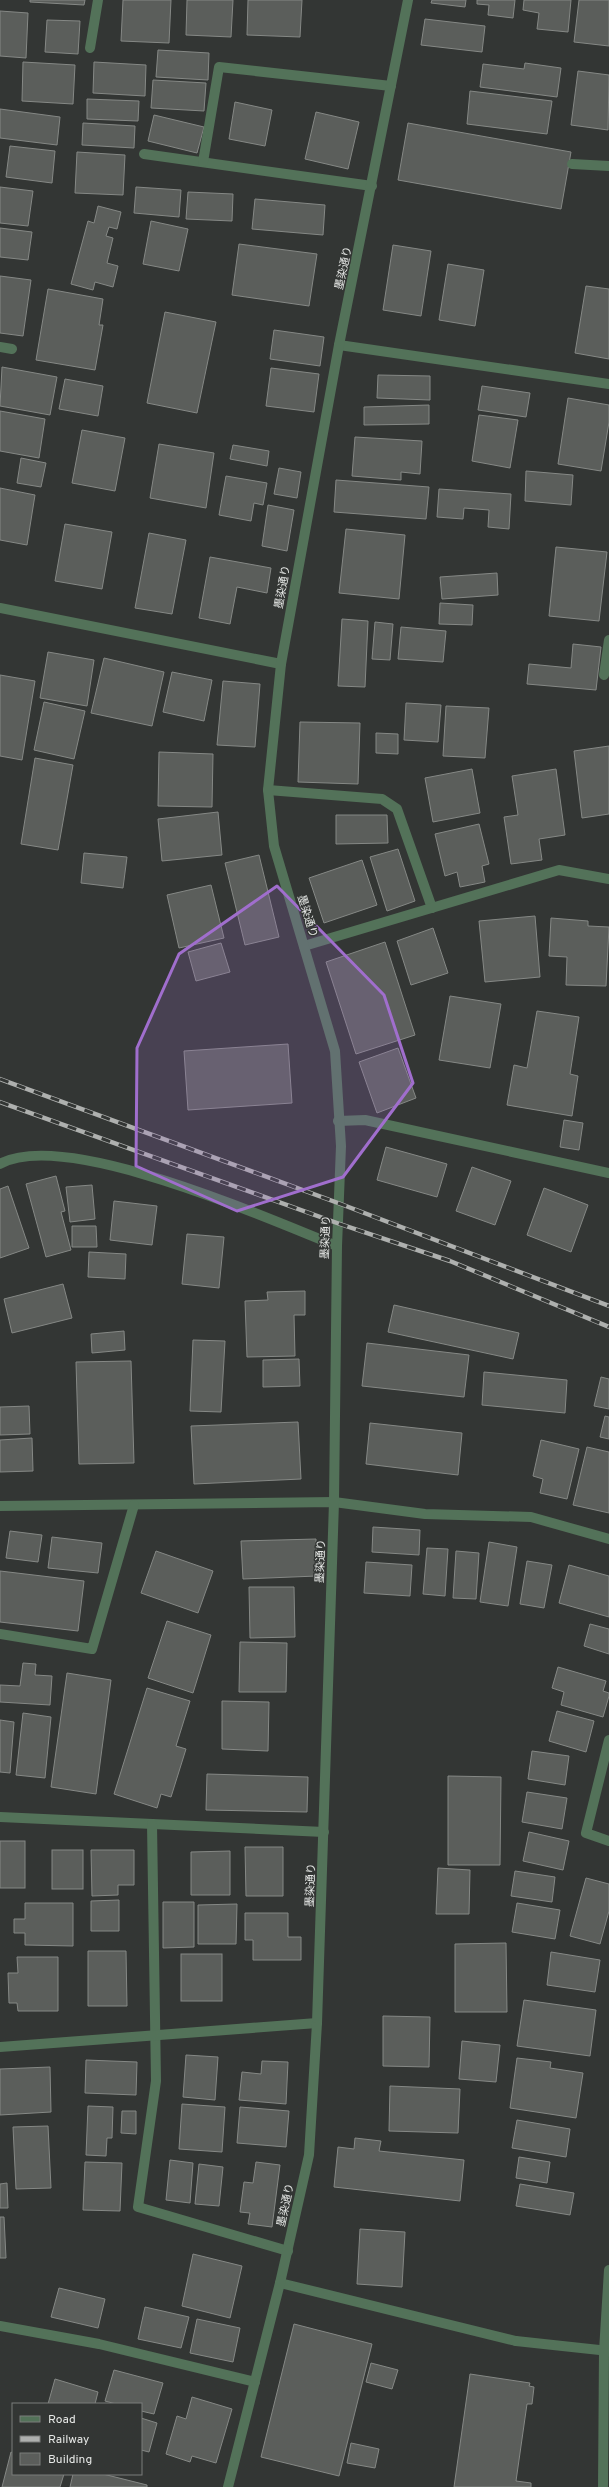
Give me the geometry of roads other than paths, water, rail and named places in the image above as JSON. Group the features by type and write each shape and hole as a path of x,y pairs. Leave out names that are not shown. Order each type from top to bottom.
{"street":[{"path":"90,48 98,0"},
{"name":"墨染通り","path":"228,2487 280,2284 309,2154 317,2022 334,1502 337,1246 341,1146 338,1121 335,1050 274,846 268,790 281,664 339,344 372,186 408,0"},
{"path":"203,162 219,66 391,86"},
{"path":"144,154 372,186"},
{"path":"572,164 609,166"},
{"path":"339,344 609,384"},
{"path":"0,347 12,349"},
{"path":"0,608 281,664"},
{"path":"604,675 609,640"},
{"path":"268,790 382,799 397,809 432,908"},
{"path":"304,946 559,870 609,879"},
{"path":"338,1121 365,1120 609,1174"},
{"path":"0,1164 11,1158 50,1156 92,1161 183,1187 337,1246"},
{"path":"0,1506 334,1502 425,1514 531,1516 609,1539"},
{"path":"0,1634 92,1649 134,1505"},
{"path":"609,1740 586,1833 609,1841"},
{"path":"0,1817 324,1832"},
{"path":"152,1824 156,2081 138,2207 288,2251"},
{"path":"0,2047 317,2022"},
{"path":"603,2487 609,2270"},
{"path":"280,2284 516,2341 606,2351"},
{"path":"0,2326 98,2344 255,2382"}],"railway":[{"path":"0,1079 338,1203 609,1306"},
{"path":"0,1102 337,1223 450,1261 609,1327"}]}
